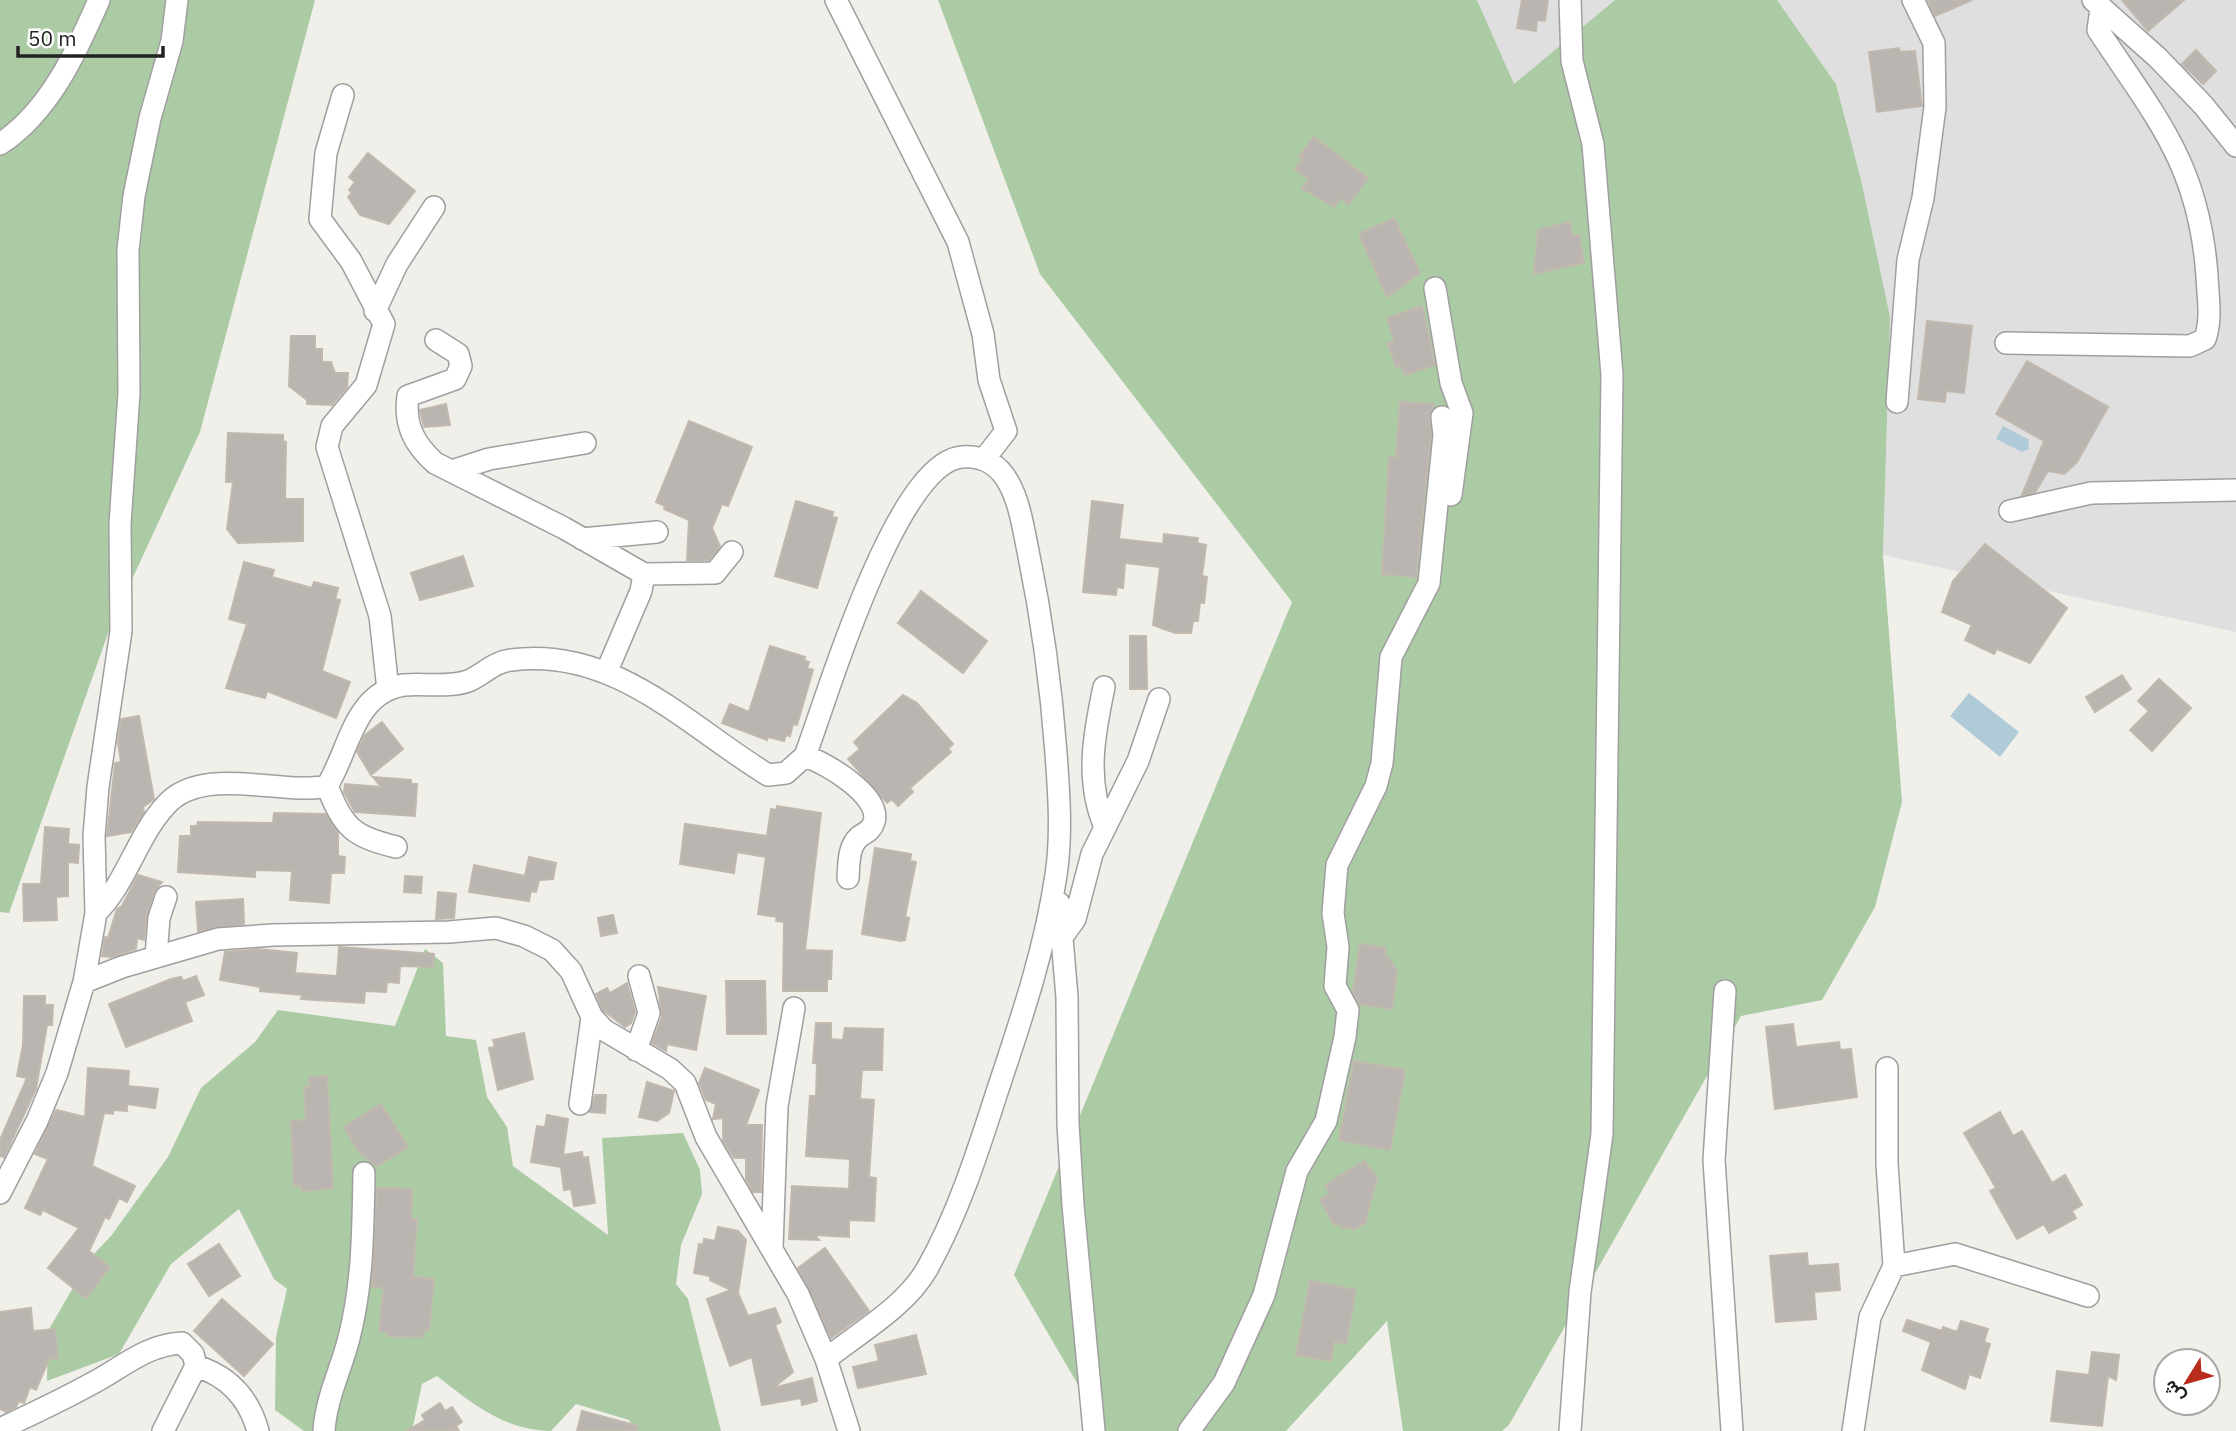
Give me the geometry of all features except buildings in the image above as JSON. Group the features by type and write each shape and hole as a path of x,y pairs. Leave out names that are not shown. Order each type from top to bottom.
{"street":[{"path":"0,144 20,132 38,110 61,76 99,0"},
{"path":"0,1193 37,1121 57,1073 85,982 96,913 94,836 98,787 121,631 120,524 129,393 128,250 137,183 172,41 177,0"},
{"path":"836,0 958,242 983,334 989,380 1006,431 985,458"},
{"path":"1570,0 1572,61 1593,144 1612,375 1602,1134 1580,1292 1570,1431"},
{"path":"1897,402 1908,260 1923,198 1935,107 1934,43 1913,0"},
{"path":"2097,4 2158,58 2203,105 2236,146"},
{"path":"2006,344 2190,346 2205,340 2210,325 2202,235 2182,163 2138,86 2098,30 2097,4"},
{"path":"343,95 326,153 320,219 351,261 374,310 384,324 366,385 332,426 327,447 380,616 388,690"},
{"path":"374,310 397,264 434,207"},
{"path":"1189,1431 1224,1383 1264,1295 1297,1171 1326,1121 1345,1037 1348,1010 1335,986 1338,947 1333,913 1337,865 1376,786 1382,763 1391,657 1429,583 1450,501 1462,413 1451,383 1435,288"},
{"path":"436,340 458,354 461,366 455,379 408,396 406,411 410,431 419,448 435,463 644,574 715,573 732,552"},
{"path":"1434,557 1444,435 1442,417"},
{"path":"452,471 489,459 585,443"},
{"path":"396,847 370,841 343,823 327,786 355,721 388,690 403,685 469,681 487,668 510,660 573,662 633,683 768,775 786,773 805,756 876,561 911,499 935,470 958,457 985,458 1005,474 1017,498 1044,627 1051,689 1060,832 1056,873 1030,995 948,1226 925,1272 902,1299 826,1359"},
{"path":"2010,511 2091,493 2236,490"},
{"path":"582,539 657,532"},
{"path":"606,673 641,591 644,574"},
{"path":"1104,687 1095,731 1092,774 1097,808 1105,827"},
{"path":"1062,937 1075,919 1092,855 1138,761 1159,699"},
{"path":"805,756 825,763 873,803 876,814 873,824 851,848 848,878"},
{"path":"96,913 120,883 166,805 179,795 203,787 253,783 308,791 327,786"},
{"path":"1056,873 1068,997 1068,1124 1073,1205 1094,1431"},
{"path":"156,956 159,918 166,897"},
{"path":"85,982 156,956 232,938 449,932 496,928 524,936 552,950 571,971 592,1017 604,1030 670,1069 685,1083 706,1137 798,1294 826,1359 849,1431"},
{"path":"636,1050 649,1013 639,976"},
{"path":"1725,991 1714,1160 1732,1431"},
{"path":"772,1248 777,1106 794,1008"},
{"path":"580,1104 592,1017"},
{"path":"1853,1431 1870,1317 1894,1266 1887,1164 1887,1068"},
{"path":"324,1431 327,1403 349,1340 362,1279 364,1173"},
{"path":"1894,1266 1955,1254 2088,1296"},
{"path":"0,1429 90,1385 141,1353 162,1344 182,1343 194,1354 196,1366 163,1431"},
{"path":"196,1366 218,1373 243,1397 258,1431"},
{"path":"26,1431 61,1399"}],"shaded area":[{"path":"1477,0 1615,0 1514,85"},
{"path":"1777,0 2236,0 2236,632 1883,555 1890,317 1836,84"}],"green space":[{"path":"0,0 315,0 200,432 111,625 9,913 0,912"},
{"path":"938,0 1477,0 1514,84 1615,0 1777,0 1836,84 1861,180 1890,317 1883,555 1902,802 1875,907 1822,1000 1741,1016 1509,1425 1502,1431 1403,1431 1387,1321 1286,1431 1105,1431 1014,1275 1292,602 1040,274"},
{"path":"425,949 443,963 446,1036 476,1040 487,1097 507,1127 513,1166 608,1235 602,1138 683,1133 700,1170 702,1194 681,1245 676,1284 688,1299 721,1431 635,1431 629,1420 576,1404 551,1431 535,1430 490,1414 437,1376 422,1384 412,1431 304,1431 275,1410 276,1337 287,1289 274,1279 239,1209 171,1264 119,1354 47,1381 48,1331 90,1258 111,1236 168,1157 201,1088 255,1042 278,1010 395,1026"}],"water":[{"path":"2003,426 2028,439 2029,449 2022,452 1996,439"},
{"path":"1969,693 2019,732 2000,757 1950,716"}]}
